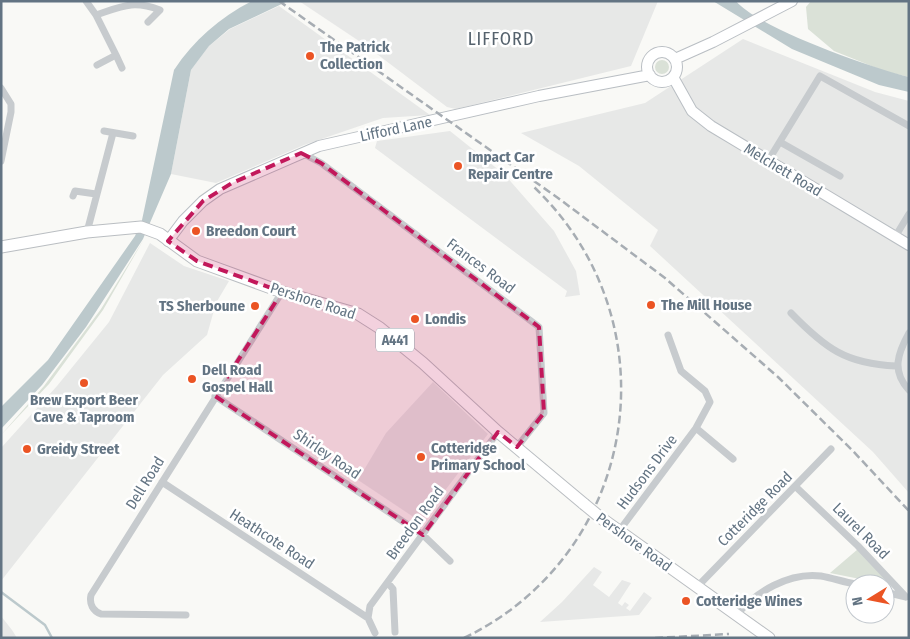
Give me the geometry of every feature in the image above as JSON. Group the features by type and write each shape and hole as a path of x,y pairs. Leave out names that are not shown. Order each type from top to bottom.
{"main road":[{"name":"Pershore Road","path":"2,246 91,228 141,227 164,238 197,261 282,292 358,314 380,328 423,363 498,432 601,518 768,638"}],"street":[{"path":"86,1 96,15 122,68"},
{"path":"96,15 137,1 160,10 148,22"},
{"path":"675,59 689,54 792,1"},
{"path":"650,75 647,66 654,54 663,52 675,59 677,68 673,77"},
{"path":"97,65 116,55"},
{"name":"Lifford Lane","path":"164,238 214,193 232,183 301,153 347,139 448,118 539,96 650,75 661,82 673,77"},
{"path":"768,161 820,76 909,126"},
{"name":"Melchett Road","path":"673,77 685,102 699,117 909,246"},
{"path":"1,88 11,104 1,162"},
{"path":"104,131 133,136"},
{"path":"91,228 96,194 113,133"},
{"path":"780,142 840,176"},
{"name":"Frances Road","path":"301,153 321,163 539,327 544,413 517,447"},
{"path":"73,196 75,191 96,194"},
{"path":"895,237 909,214"},
{"name":"Dell Road","path":"186,615 101,614 90,605 91,595 282,292"},
{"path":"791,313 818,340 847,358 862,363 896,366"},
{"path":"909,333 900,349 896,366 899,375 909,390"},
{"name":"Hudsons Drive","path":"619,531 696,428 709,407 710,398 705,391 680,371 668,335"},
{"name":"Shirley Road","path":"215,396 423,535 450,561"},
{"path":"696,428 733,459"},
{"name":"Breedon Road","path":"368,618 370,606 498,432"},
{"name":"Cotteridge Road","path":"697,587 832,449"},
{"name":"Heathcote Road","path":"162,482 368,618"},
{"name":"Laurel Road","path":"796,487 858,546 907,597"},
{"path":"736,616 745,604 781,582 821,576 845,582"},
{"path":"388,583 393,589 395,632"},
{"path":"368,618 375,633"}],"highlighted area":[{"path":"301,153 321,163 539,327 544,413 517,447 498,432 423,535 215,396 282,292 197,261 168,241 203,201 232,183"}],"shaded area":[{"path":"252,1 288,1 229,29 209,46 191,70 171,174 143,239 86,327 42,385 1,429 1,407 48,360 135,236 142,220 174,70 199,39 218,22"},
{"path":"299,1 658,1 631,66 456,109 447,107 365,45"},
{"path":"713,1 736,1 748,12 791,35 869,65 909,77 909,92 879,85 792,49"},
{"path":"811,1 909,1 909,77 884,71 834,51 808,29 806,7"},
{"path":"279,6 430,115 383,118 304,145 216,183 171,174 191,70 209,46 230,29"},
{"path":"743,39 875,92 909,101 909,493 873,452 650,246 658,230 579,166 521,133 645,103"},
{"path":"659,60 665,60 669,67 665,74 659,74 655,70 655,64"},
{"path":"450,131 505,175 554,231 576,271 580,295 565,297 567,291 375,148 377,141"},
{"path":"144,239 103,310 49,384 1,435 44,386 101,309"},
{"path":"150,243 184,266 229,281 216,303 207,335 163,375 1,581 1,448 57,386 109,322"},
{"name":"Cotteridge Primary School","path":"433,382 488,434 421,522 358,480 386,433"},
{"path":"858,549 880,574 845,574 845,576 830,573"},
{"path":"594,567 602,572 593,585 609,597 622,580 631,583 618,603 622,606 625,602 629,605 626,608 630,611 644,592 652,598 639,615 540,622 562,602"},
{"path":"1,616 12,630 17,638 1,638"}],"waterway":[{"path":"1,592 45,625 52,638"}],"railway":[{"path":"279,1 558,198 665,278 778,377 853,451 909,511"},
{"path":"464,638 523,600 569,551 601,494 618,431 620,367 607,302 579,242 534,187"},
{"path":"655,638 729,634"}],"place":[{"name":"The Patrick Collection","path":"310,56"},
{"name":"Impact Car Repair Centre","path":"458,166"},
{"name":"Breedon Court","path":"196,231"},
{"name":"The Mill House","path":"651,305"},
{"name":"TS Sherboune","path":"255,306"},
{"name":"Londis","path":"415,319"},
{"name":"Dell Road Gospel Hall","path":"192,379"},
{"name":"Brew Export Beer Cave & Taproom","path":"84,383"},
{"name":"Greidy Street","path":"27,449"},
{"name":"Cotteridge Primary School","path":"421,457"},
{"name":"Cotteridge Wines","path":"686,601"}],"district":[{"name":"LIFFORD","path":"501,39"}]}
